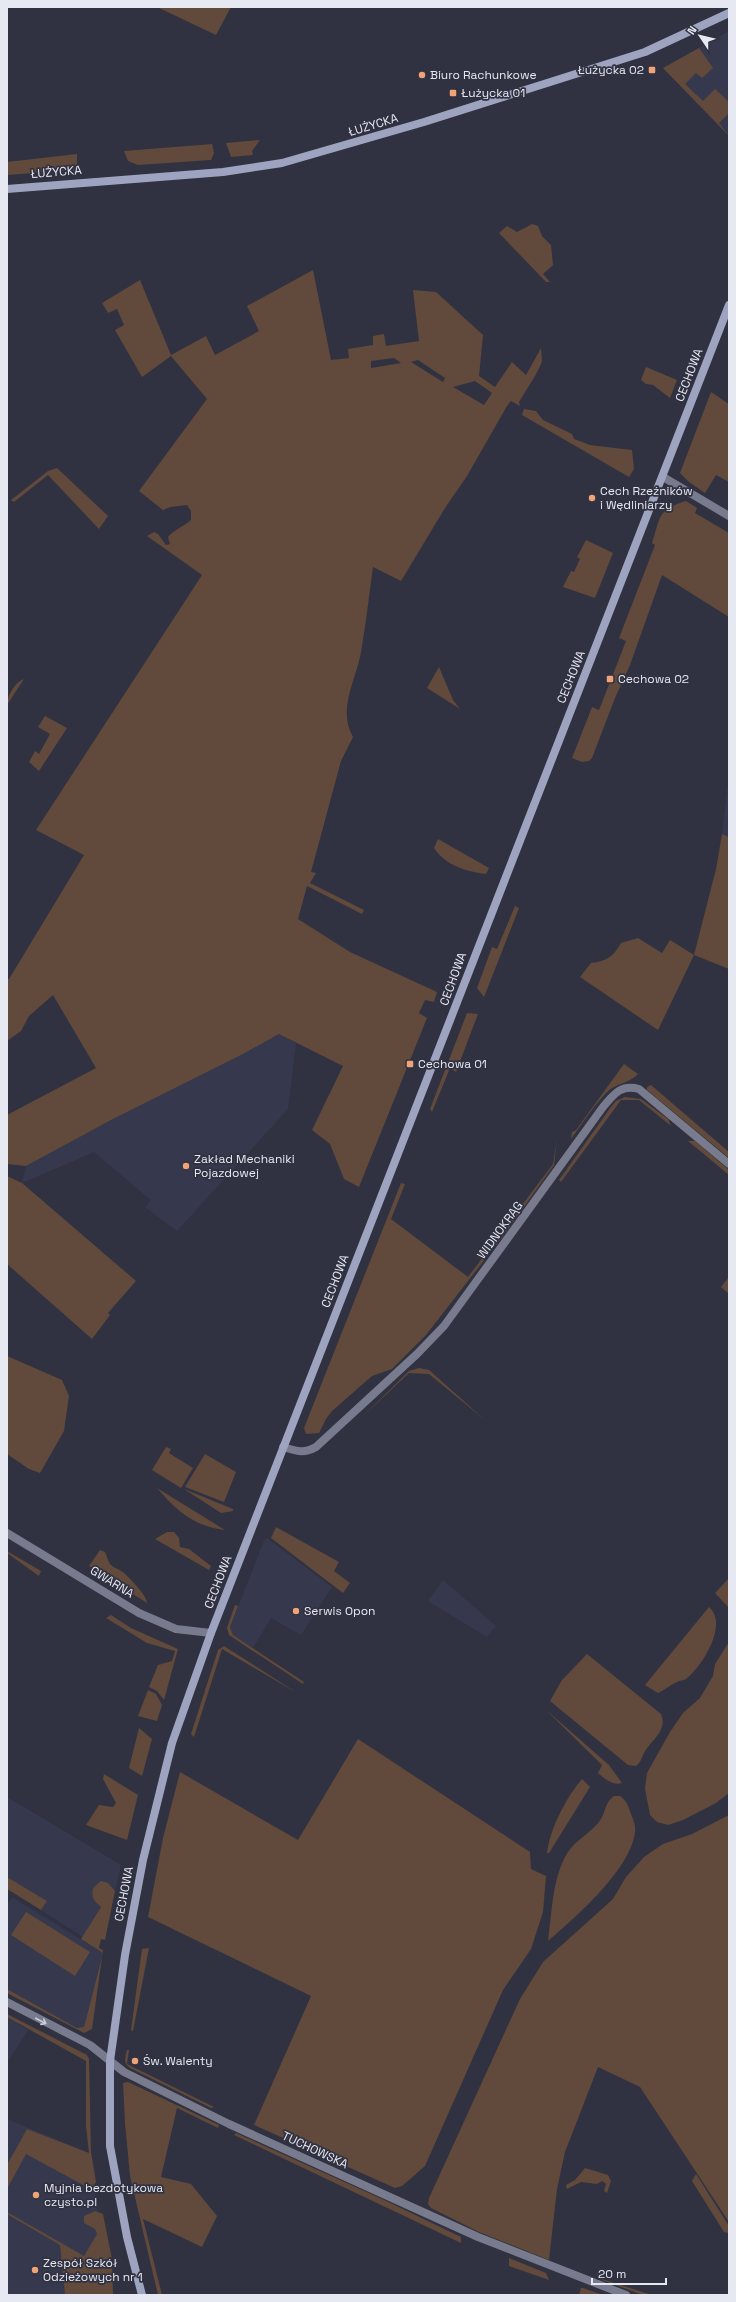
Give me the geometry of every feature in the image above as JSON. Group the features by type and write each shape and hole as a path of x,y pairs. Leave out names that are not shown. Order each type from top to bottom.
{"street":[{"name":"ŁUŻYCKA","path":"7,189 223,172 282,163 424,122 645,52 729,13"},
{"name":"CECHOWA","path":"142,2295 128,2237 110,2146 110,2061 125,1955 143,1860 172,1743 210,1633 729,305"},
{"path":"663,477 729,516"},
{"name":"WIDNOKRĄG","path":"283,1447 299,1452 308,1452 316,1447 432,1339 506,1242 603,1107 622,1088 631,1087 639,1089 729,1164"},
{"name":"GWARNA","path":"7,1533 139,1613 176,1629 210,1633"},
{"name":"TUCHOWSKA","path":"7,2002 90,2045 124,2072 208,2114 478,2237 626,2295"}],"shaded area":[{"path":"157,7 231,7 216,35"},
{"path":"729,31 729,136 663,68"},
{"path":"699,48 713,68 702,78 696,73 685,84 703,101 715,89 729,102 729,113 719,123 729,136 663,68"},
{"path":"260,140 252,151 253,155 231,157 226,143"},
{"path":"212,144 214,153 211,160 138,165 128,161 124,151"},
{"path":"77,154 77,164 75,170 7,175 7,162"},
{"path":"532,224 538,226 542,236 551,245 553,265 543,274 550,282 546,282 499,233 507,226 517,232"},
{"path":"313,270 331,360 349,358 348,349 373,345 373,336 384,334 386,346 419,341 413,290 436,292 483,335 479,376 495,387 512,362 526,375 541,348 542,362 519,402 520,406 511,401 507,406 467,476 445,508 401,581 373,567 359,663 347,705 347,716 353,737 341,761 311,872 316,873 310,883 364,910 362,914 307,886 298,919 350,952 437,992 434,1002 425,1000 419,1013 427,1018 359,1187 344,1179 330,1144 312,1130 343,1066 279,1034 243,1054 113,1119 26,1166 7,1164 7,1115 96,1068 53,995 29,1016 21,1031 7,1041 7,979 9,979 84,855 36,830 202,575 147,536 154,532 158,534 166,545 170,544 168,537 191,520 191,511 187,505 170,507 163,510 139,491 207,399 171,356 142,377 115,330 124,325 117,309 108,313 102,303 140,280 171,355 206,336 215,355 259,331 247,306","holes":["394,358 401,363 371,368 371,361","418,360 445,378 443,382 411,362","475,381 492,393 484,405 453,387"]},
{"path":"646,367 677,380 670,398 653,385 646,384 641,380"},
{"path":"711,392 729,404 729,482 716,475 705,493 689,482 680,473"},
{"path":"524,409 536,411 543,420 572,434 574,439 590,445 632,450 634,469 629,477 522,415"},
{"path":"57,468 108,516 99,529 48,475 14,502 11,500 48,471"},
{"path":"686,501 697,508 695,513 729,533 729,617 662,575 630,665 615,698 592,758 589,761 582,762 572,758 592,707 599,710 626,641 619,638 655,545 652,543 659,520 665,511"},
{"path":"586,540 613,553 595,598 563,587 571,571 574,572 580,559 577,557"},
{"path":"439,667 453,700 460,709 427,688"},
{"path":"24,679 7,705 8,698 12,690"},
{"path":"45,716 67,728 39,771 29,762 35,751 39,754 50,734 38,727"},
{"path":"729,775 729,837 722,834"},
{"path":"722,834 729,837 729,969 694,955 716,869"},
{"path":"438,839 489,868 486,874 457,867 444,859 434,848"},
{"path":"515,906 519,908 484,997 477,988 492,947 497,949"},
{"path":"638,938 662,953 670,940 694,955 658,1030 580,977 591,963 609,958 621,943"},
{"path":"467,1013 478,1014 456,1072 450,1068 432,1112 430,1109"},
{"path":"279,1034 296,1043 288,1109 177,1231 145,1207 151,1200 94,1152 22,1183 26,1166 113,1119 243,1054"},
{"path":"624,1064 638,1074 606,1093 571,1139 572,1132 576,1130"},
{"path":"651,1085 729,1152 729,1158 647,1090 647,1087"},
{"path":"625,1097 641,1099 668,1119 671,1126 639,1100 621,1100 561,1182 559,1180 611,1107 616,1101"},
{"path":"557,1139 554,1165 503,1236 426,1335 392,1369 372,1376 332,1411 319,1433 306,1434 304,1428 401,1183 405,1184 391,1219 468,1277 553,1164"},
{"path":"688,1141 695,1141 729,1170 729,1175"},
{"path":"7,1176 22,1183 136,1281 108,1313 110,1315 92,1339 7,1264"},
{"path":"729,1277 729,1294 721,1287"},
{"path":"7,1356 62,1380 69,1396 64,1431 40,1473 29,1469 7,1454"},
{"path":"419,1368 429,1370 485,1420 429,1374 409,1373 360,1419 409,1371"},
{"path":"166,1447 171,1449 169,1453 193,1468 181,1488 152,1470"},
{"path":"205,1454 236,1472 224,1502 185,1487"},
{"path":"157,1488 225,1530 204,1525 186,1516"},
{"path":"184,1489 233,1509 233,1511 221,1513"},
{"path":"276,1527 339,1562 334,1571 350,1583 343,1593 271,1538"},
{"path":"167,1532 174,1532 179,1538 180,1547 189,1549 211,1566 209,1570 155,1539"},
{"path":"267,1538 332,1587 301,1635 271,1618 253,1648 233,1635 230,1627 264,1541"},
{"path":"100,1550 105,1552 111,1565 122,1572 138,1587 147,1603 89,1566"},
{"path":"7,1551 41,1571 39,1576 7,1553"},
{"path":"729,1578 729,1608 715,1593"},
{"path":"443,1580 496,1626 487,1637 428,1601"},
{"path":"235,1605 238,1606 230,1627 233,1635 304,1682 303,1684 229,1635 227,1628"},
{"path":"709,1607 714,1614 716,1624 715,1634 706,1655 699,1665 686,1679 674,1683 658,1693 645,1685"},
{"path":"111,1615 131,1628 178,1649 164,1700 157,1691 149,1687 158,1665 172,1661 175,1651 147,1643 106,1618"},
{"path":"729,1642 729,1793 716,1803 683,1820 668,1825 657,1822 650,1815 645,1789 647,1773 670,1732 683,1713 700,1698 713,1676 715,1664"},
{"path":"224,1646 297,1693 222,1649 194,1737 191,1734 218,1650"},
{"path":"587,1654 661,1714 663,1720 661,1730 647,1748 640,1762 636,1766 628,1765 550,1701 562,1680"},
{"path":"148,1690 156,1694 162,1705 157,1721 138,1716"},
{"path":"545,1709 609,1765 622,1783 612,1783 598,1773 602,1765"},
{"path":"139,1728 152,1739 142,1776 129,1768"},
{"path":"358,1739 530,1852 531,1869 546,1876 543,1912 531,1949 503,1990 425,2166 402,2186 395,2188 254,2125 311,1996 148,1917 163,1838 180,1772 298,1840"},
{"path":"104,1774 138,1795 127,1840 86,1825 99,1805 113,1807 116,1803 103,1779"},
{"path":"582,1779 590,1787 549,1853 547,1853 555,1824 570,1795"},
{"path":"614,1796 620,1796 624,1800 628,1806 635,1825 635,1832 631,1846 624,1861 600,1892 548,1941 556,1884 563,1862 571,1848 599,1822 608,1802"},
{"path":"7,1797 121,1865 115,1891 108,1883 95,1902 101,1906 83,1937 41,1910 47,1901 7,1877"},
{"path":"729,1815 729,2222 640,2087 598,2067 565,2152 557,2189 549,2260 479,2232 431,2208 428,2204 429,2198 520,1999 543,1962 613,1899 626,1877 644,1857 663,1844 692,1834"},
{"path":"7,1877 47,1901 41,1910 7,1889"},
{"path":"101,1881 108,1883 115,1891 105,1940 101,1939 99,1948 103,1950 103,1953 81,1939 101,1907 95,1901 92,1894 93,1888"},
{"path":"12,1897 103,1953 84,2027 77,2028 7,1989 7,1905"},
{"path":"26,1912 90,1952 75,1976 11,1935"},
{"path":"149,1948 133,2031 131,2030 142,1949"},
{"path":"102,1957 92,2029 84,2033 7,1993 7,1989 77,2028 84,2027"},
{"path":"7,2014 87,2055 89,2059 91,2152 96,2182 93,2186 85,2186 26,2154 7,2189 7,2165 27,2129 89,2153 86,2126 86,2061 7,2017"},
{"path":"7,2017 28,2030 9,2060 7,2059"},
{"path":"127,2050 129,2050 127,2064 214,2107 211,2108 130,2068 125,2062"},
{"path":"128,2082 219,2125 218,2128 177,2108 161,2177 191,2184 217,2216 202,2247 143,2219 162,2295 158,2295 130,2176 123,2083"},
{"path":"7,2119 89,2153 101,2232 85,2260 60,2246 65,2295 7,2295"},
{"path":"236,2133 380,2198 461,2237 461,2243 234,2135"},
{"path":"585,2168 608,2175 611,2181 607,2193 604,2191 606,2184 602,2181 597,2184 581,2182 567,2189 566,2185 575,2180"},
{"path":"696,2174 729,2226 729,2233 724,2232 692,2181"},
{"path":"95,2211 103,2214 112,2259 113,2295 65,2295 60,2245 7,2214 7,2212 84,2256 97,2234 95,2229 84,2223 84,2216"},
{"path":"509,2258 546,2273 549,2280 509,2266"},
{"path":"599,2269 602,2279 652,2295 643,2295 599,2279 597,2274"},
{"path":"581,2288 583,2288 603,2295 579,2295"}],"place":[{"name":"Łużycka 02","path":"652,70"},
{"name":"Biuro Rachunkowe","path":"422,75"},
{"name":"Łużycka 01","path":"453,93"},
{"name":"Cech Rzeźników i Wędliniarzy","path":"592,498"},
{"name":"Cechowa 02","path":"610,679"},
{"name":"Cechowa 01","path":"410,1064"},
{"name":"Zakład Mechaniki Pojazdowej","path":"186,1166"},
{"name":"Serwis Opon","path":"296,1611"},
{"name":"Św. Walenty","path":"135,2061"},
{"name":"Myjnia bezdotykowa czysto.pl","path":"36,2195"},
{"name":"Zespół Szkół Odzieżowych nr 1","path":"35,2270"}]}
